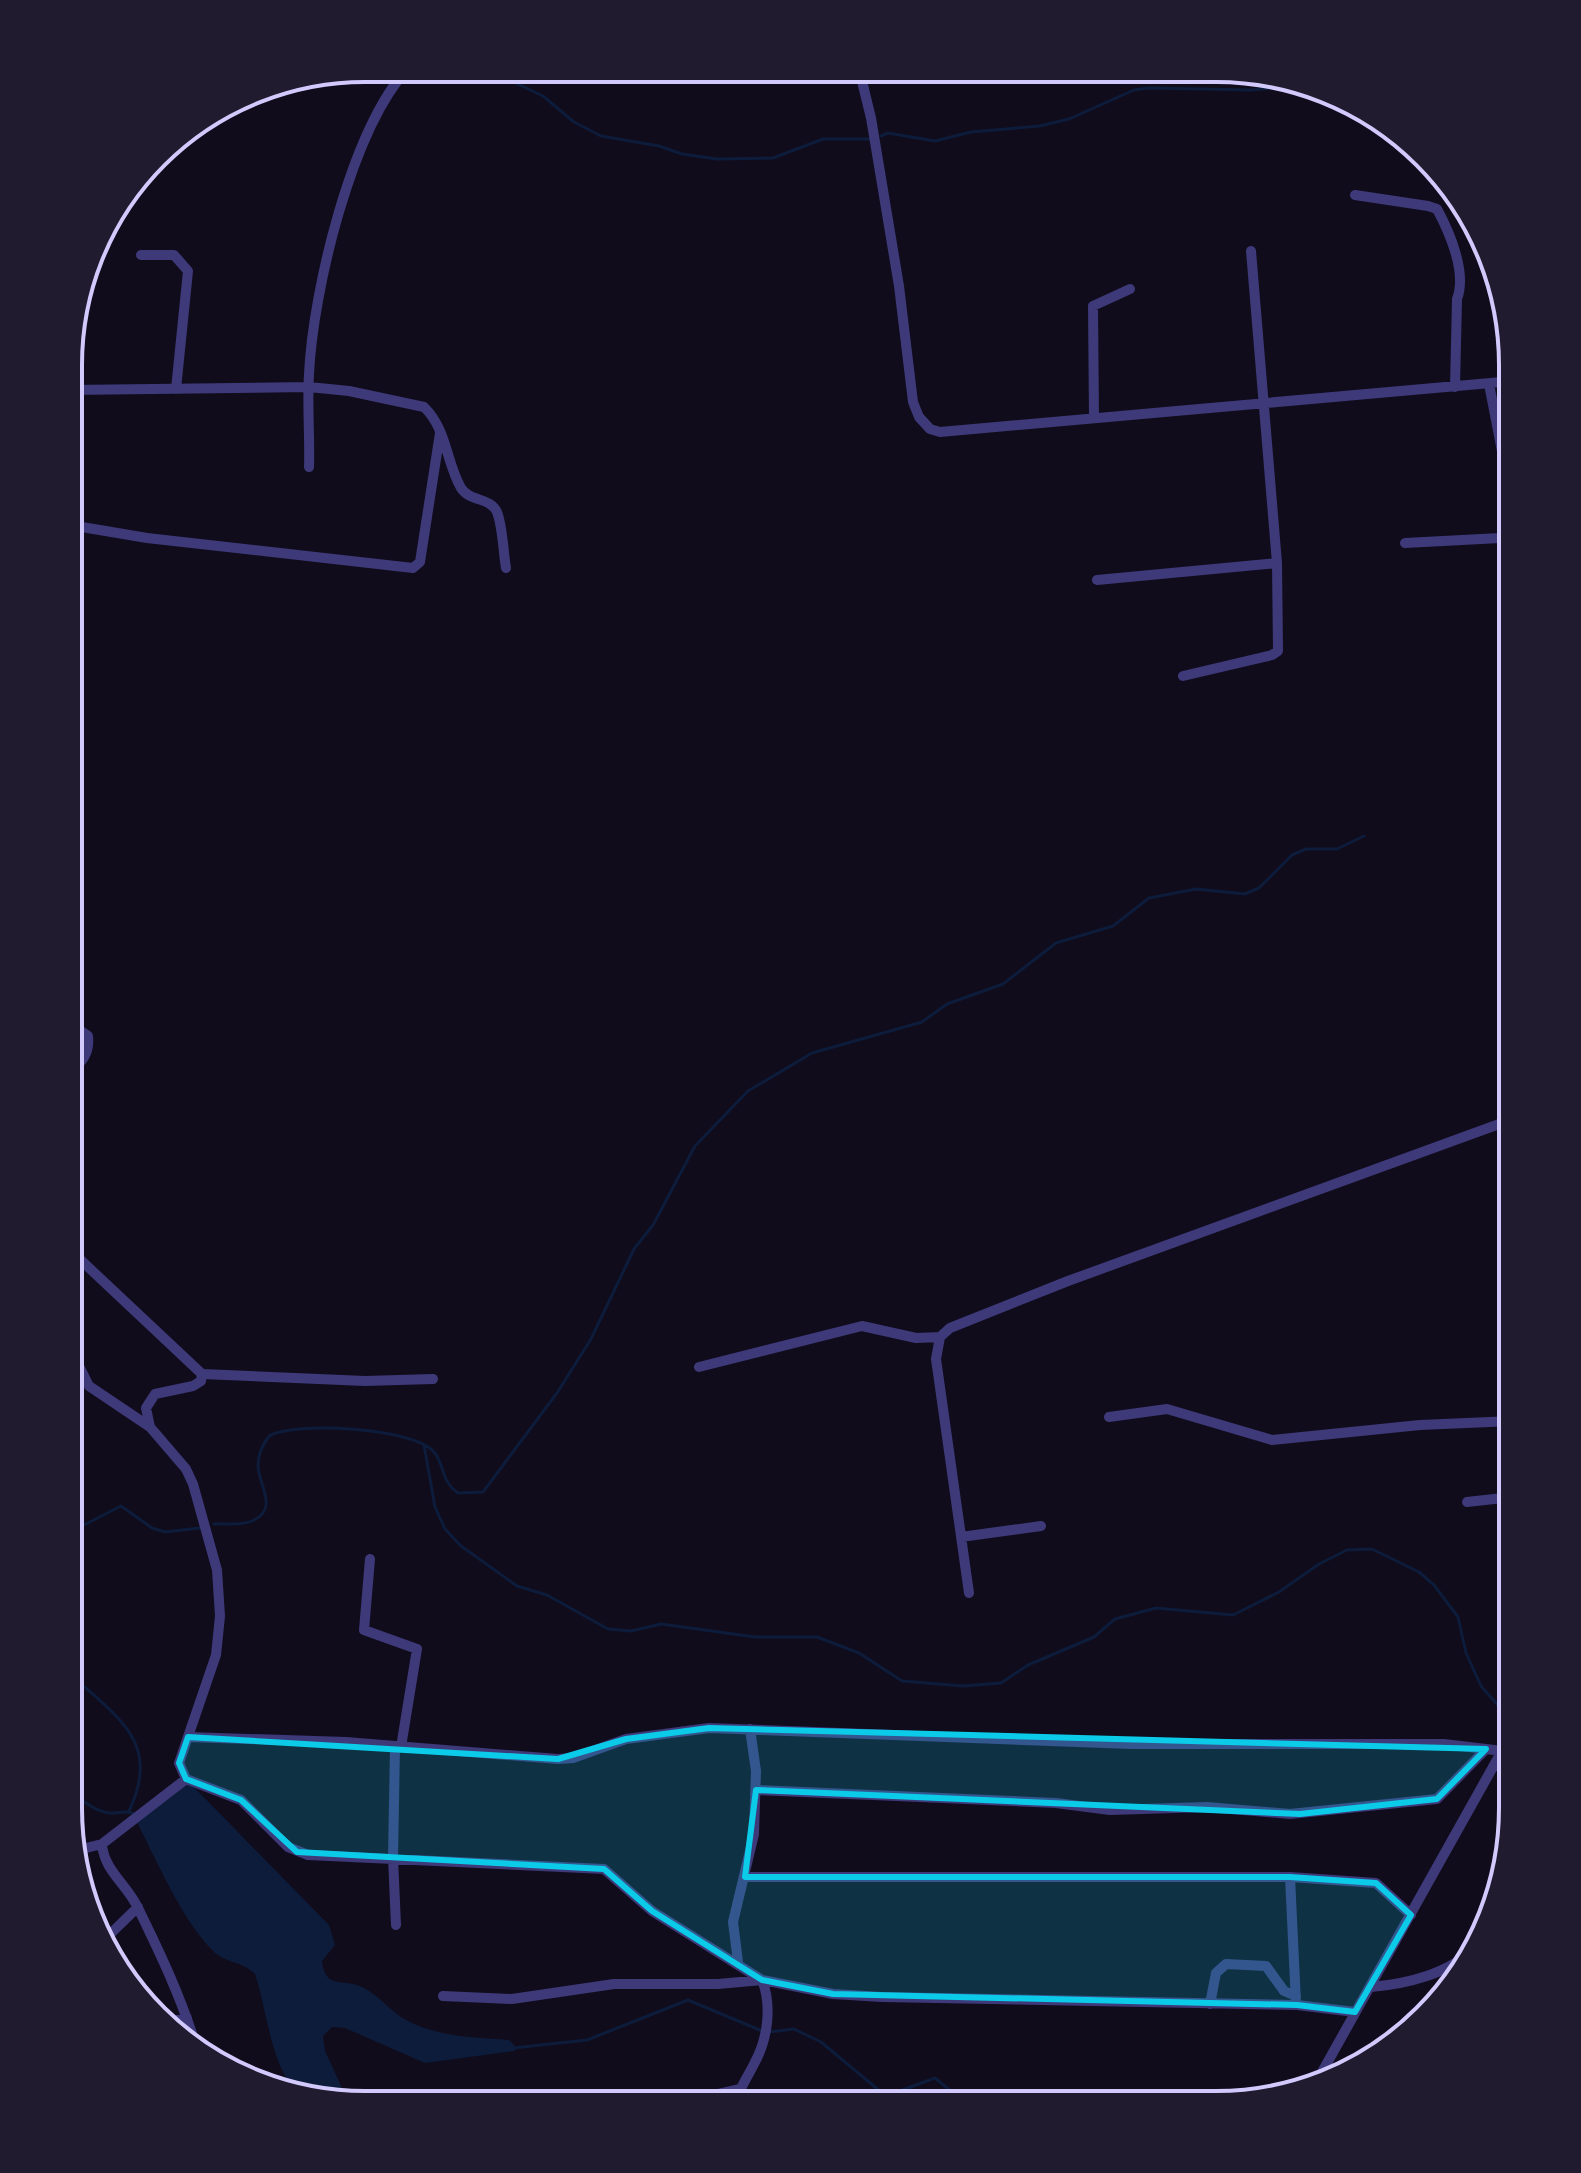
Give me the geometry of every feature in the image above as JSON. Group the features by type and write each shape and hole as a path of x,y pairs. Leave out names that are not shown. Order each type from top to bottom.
{"street":[{"path":"862,82 899,286 913,402 919,417 930,429 940,432 1499,383"},
{"path":"309,467 309,387 319,289 351,178 395,83"},
{"path":"1355,195 1428,206 1437,209 1444,221 1462,286 1457,299 1455,387"},
{"path":"1183,676 1278,651 1277,563 1251,251"},
{"path":"141,255 174,255 188,271 176,389"},
{"path":"1094,418 1093,306 1130,289"},
{"path":"1489,384 1499,435"},
{"path":"82,390 309,387 410,402 428,411 440,431 461,489 473,498 487,502 497,513 506,568"},
{"path":"82,527 147,538 413,568 420,562 427,530 440,431"},
{"path":"1405,543 1499,538"},
{"path":"1097,580 1277,563"},
{"path":"82,1032 88,1036 89,1048 82,1062"},
{"path":"699,1367 862,1326 916,1338 940,1337 961,1322 1030,1299 1068,1281 1498,1124"},
{"path":"82,1261 202,1374 365,1381 433,1379"},
{"path":"940,1337 936,1359 969,1593"},
{"path":"82,1372 89,1386 150,1427 186,1469 217,1570 220,1616 216,1655 179,1763 186,1779 241,1800 297,1852 604,1869 652,1911 738,1962 762,1980 768,2008 762,2046 739,2089 730,2091"},
{"path":"150,1427 146,1408 155,1394 193,1386 201,1381 202,1374"},
{"path":"1109,1417 1167,1409 1272,1440 1420,1425 1498,1422"},
{"path":"1467,1502 1498,1499"},
{"path":"961,1537 1041,1526"},
{"path":"370,1559 364,1630 417,1649 398,1747 393,1858 396,1925"},
{"path":"188,1737 398,1747 558,1759 659,1734 709,1728 1131,1744 1444,1744 1498,1751"},
{"path":"738,1962 733,1922 754,1834 756,1790 750,1729"},
{"path":"756,1790 1056,1803 1110,1810 1207,1807 1300,1814 1378,1802 1437,1799 1486,1749"},
{"path":"1323,2069 1498,1759"},
{"path":"85,1848 102,1844 186,1779"},
{"path":"102,1844 108,1867 138,1907 191,2030"},
{"path":"745,1877 1290,1877 1376,1883 1411,1915"},
{"path":"1290,1877 1296,2000"},
{"path":"111,1933 138,1907"},
{"path":"1371,1987 1401,1984 1453,1961"},
{"path":"1210,2004 1216,1973 1226,1964 1266,1966 1284,1991 1296,2000"},
{"path":"443,1996 512,1999 614,1984 718,1984 762,1980 833,1994 882,1997 1210,2004 1296,2000 1355,2012"},
{"path":"178,2020 187,2018"}],"highlighted area":[{"path":"709,1728 1486,1749 1437,1799 1300,1814 756,1790 745,1877 1290,1877 1376,1883 1411,1915 1355,2012 1297,2005 833,1994 762,1980 652,1911 604,1869 297,1852 241,1800 186,1779 179,1763 188,1737 558,1759 626,1739"}],"water":[{"path":"186,1779 329,1925 335,1945 322,1961 331,1980 362,1987 401,2017 426,2029 453,2035 509,2040 517,2048 514,2051 425,2063 345,2028 332,2027 323,2036 325,2051 343,2090 287,2080 276,2055 255,1974 217,1954 200,1937 179,1905 135,1819"}],"waterway":[{"path":"515,83 543,96 574,122 601,136 659,146 682,154 717,159 773,158 823,139 870,139"},
{"path":"881,136 888,133 935,141 971,132 1040,126 1069,119 1134,90 1149,88 1275,88"},
{"path":"214,1524 252,1521 265,1510 266,1496 259,1473 259,1457 269,1436 283,1431 353,1429 402,1437 433,1451 448,1482 458,1493 483,1492 557,1393 591,1339 634,1249 653,1225 695,1146 748,1091 812,1053 922,1022 947,1004 1003,984 1056,943 1113,926 1149,898 1196,889 1245,894 1259,888 1292,855 1306,849 1337,849 1364,836"},
{"path":"424,1445 435,1507 445,1529 461,1546 517,1586 547,1595 608,1629 631,1631 661,1624 755,1637 817,1637 859,1653 902,1681 963,1686 1001,1683 1028,1665 1094,1637 1115,1619 1156,1608 1233,1615 1279,1592 1319,1564 1347,1550 1372,1549 1419,1572 1434,1585 1458,1617 1466,1653 1481,1686 1498,1705"},
{"path":"82,1525 121,1506 152,1528 165,1532 200,1528"},
{"path":"82,1684 117,1717 137,1748 140,1766 138,1787 129,1811"},
{"path":"82,1800 103,1812 135,1814"},
{"path":"513,2048 587,2040 688,2000 762,2031"},
{"path":"769,2032 794,2029 821,2042 880,2091"},
{"path":"900,2091 935,2078 951,2091"}]}
